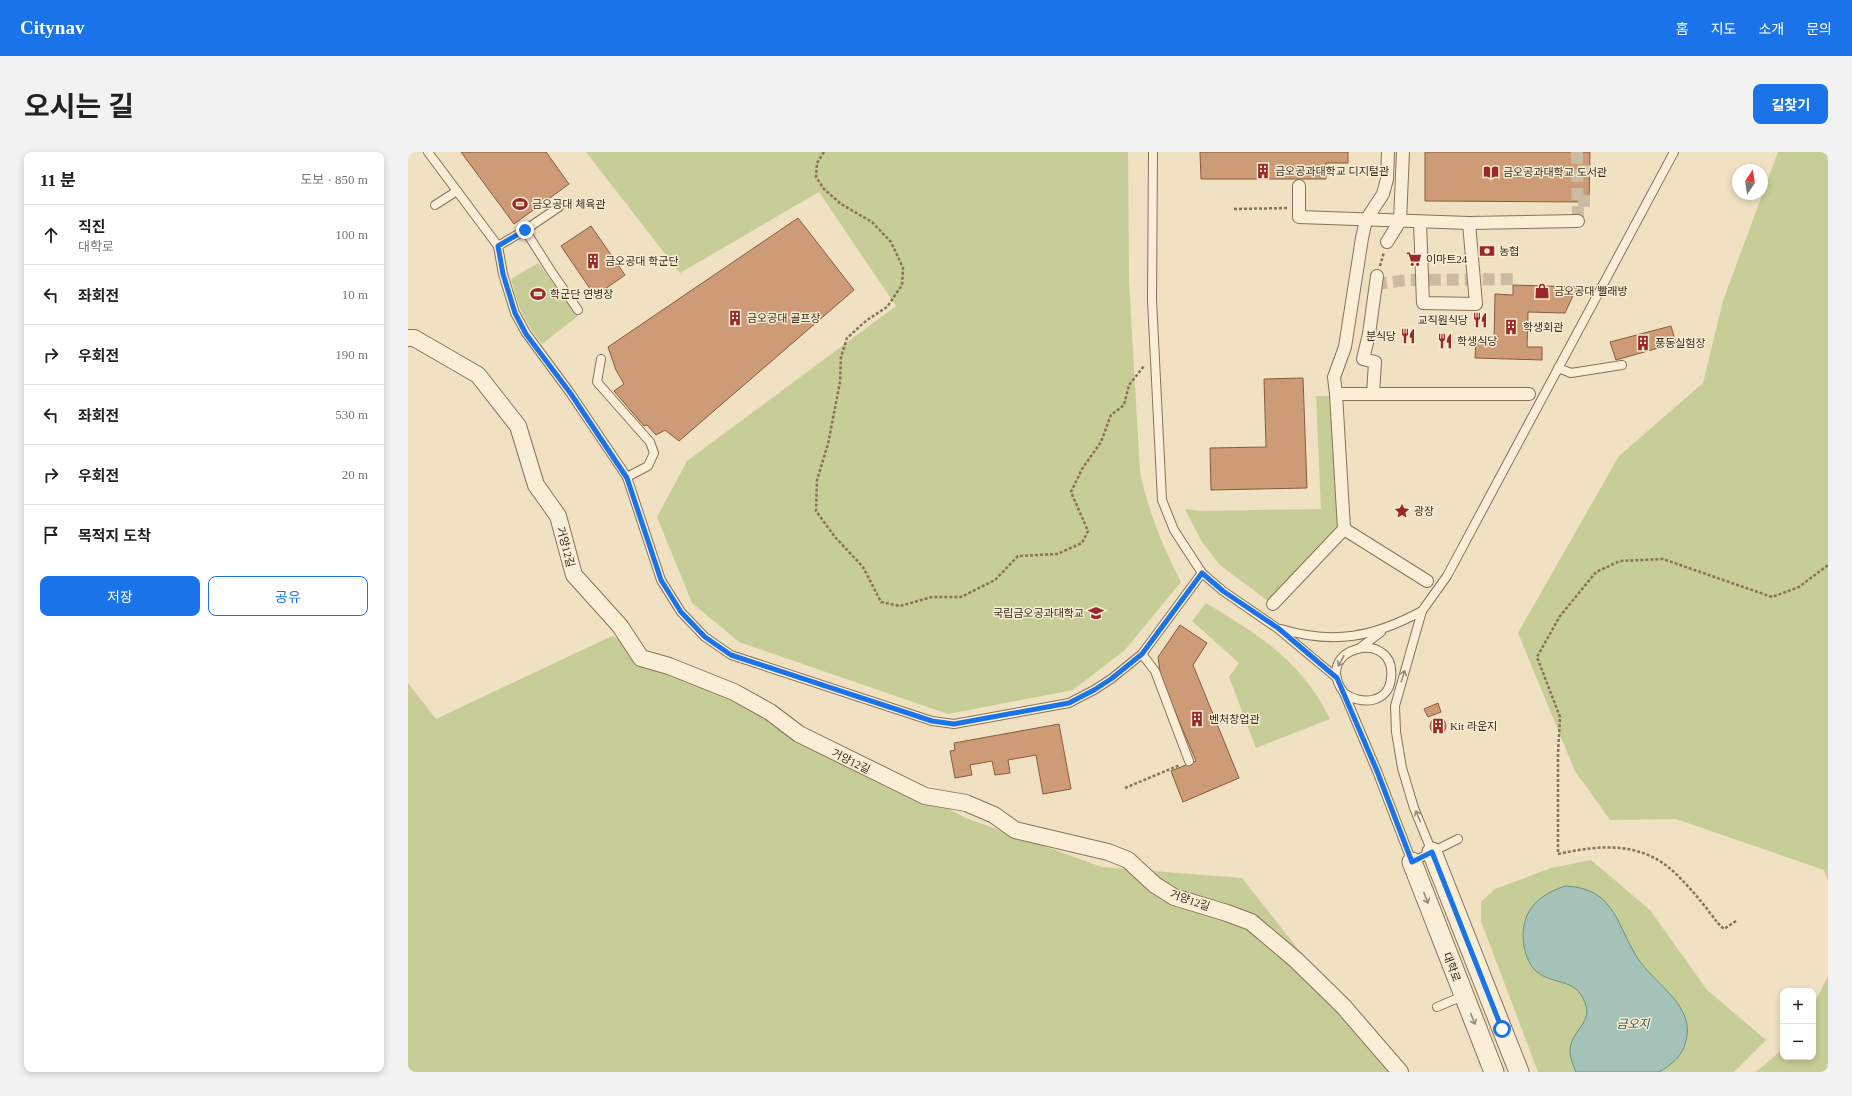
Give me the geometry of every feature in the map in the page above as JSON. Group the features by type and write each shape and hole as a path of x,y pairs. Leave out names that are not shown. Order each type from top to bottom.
{"street":[{"path":"1273,604 1344,529 1334,377 1345,347 1366,220 1383,194 1387,179 1388,152"},
{"path":"1387,242 1400,221 1403,152"},
{"path":"1299,186 1299,217 1469,223 1578,221"},
{"path":"1420,222 1423,303 1476,304 1469,223"},
{"path":"1373,394 1375,362 1363,359 1369,334 1373,296 1377,276"},
{"path":"1354,296 1373,296"},
{"name":"거양12길","path":"408,338 414,338 478,375 518,426 536,486 558,516 574,575 620,626 641,658 669,666 734,692 770,712 799,734 925,796 966,803 994,815 1015,830 1108,852 1128,860 1156,885 1174,897 1251,922 1296,960 1343,1006 1400,1072"},
{"path":"1336,394 1529,394"},
{"path":"1344,529 1427,581"},
{"path":"1432,852 1519,1072"},
{"name":"대학로","path":"1412,862 1463,996 1494,1072"}],"lane":[{"path":"428,152 498,246 503,274 515,313 526,334 571,394 627,478 661,580 681,612 705,637 731,655 932,721 954,724 1069,703 1111,679 1142,654 1202,573"},
{"path":"1153,152 1152,300 1162,500 1174,530 1202,573 1223,591 1278,628 1337,678 1377,771 1412,862 1458,839"},
{"path":"1395,706 1422,611 1447,576 1674,152"},
{"path":"435,205 457,191"},
{"path":"498,246 559,207"},
{"path":"525,230 578,310"},
{"path":"601,359 597,382 650,442 654,453 648,466 627,478"},
{"path":"1558,368 1571,373 1622,365"},
{"path":"1337,678 1337,670 1342,658 1352,650 1361,647 1387,628 1422,611"},
{"path":"1278,628 1322,638 1348,638 1387,628"},
{"path":"1361,647 1369,647 1384,656 1389,663 1395,706 1396,732 1402,768 1414,808 1432,852"},
{"path":"1142,654 1155,671 1189,761"},
{"path":"1344,693 1351,698 1368,702 1383,694 1391,680"},
{"path":"1437,1007 1463,996"}],"path":[{"path":"824,152 817,163 816,177 820,183 841,204 872,222 891,242 903,268 902,284 887,307 867,320 847,338 841,357 840,382 828,444 817,480 816,511 835,537 863,567 881,602 900,606 932,597 961,597 995,580 1018,556 1057,554 1082,543 1088,531 1071,492 1082,469 1101,442 1111,415 1124,405 1129,385 1144,366"},
{"path":"1234,209 1299,208"},
{"path":"1377,276 1387,242"},
{"path":"1736,921 1724,929 1715,921 1711,914 1680,877 1660,860 1644,852 1622,847 1588,847 1558,854 1558,754 1560,717 1537,657 1560,616 1596,572 1620,561 1663,559 1772,596 1799,587 1828,565"},
{"path":"1125,788 1189,761"}],"green space":[{"path":"586,152 1128,152 1129,281 1140,472 1157,528 1181,582 1125,650 1073,690 948,714 739,642 692,603 657,517 687,461 896,306 819,192 680,273"},
{"path":"1778,152 1828,152 1828,881 1824,870 1676,819 1610,820 1575,771 1518,633 1619,456 1703,383 1723,301 1760,200 1768,200 1768,179"},
{"name":"학군단 연병장","path":"538,263 578,316 542,344 522,313 511,279"},
{"path":"1316,396 1336,396 1340,528 1271,600 1268,601 1220,565 1202,542 1185,509 1203,511 1321,509"},
{"path":"1206,603 1261,638 1292,665 1319,699 1330,719 1256,748 1229,677 1239,663 1192,621"},
{"path":"612,636 966,818 1102,867 1242,878 1395,1072 408,1072 408,683 436,719"},
{"path":"1591,860 1650,910 1707,990 1766,1040 1734,1072 1538,1072 1481,921 1481,902 1495,889 1551,868"},
{"path":"1828,976 1828,1072 1756,1072 1780,1052 1780,1060 1816,1060 1816,1000"}],"water":[{"name":"금오지","path":"1565,886 1582,888 1596,894 1606,902 1614,912 1641,963 1674,998 1680,1008 1685,1018 1687,1029 1685,1046 1676,1059 1659,1072 1576,1072 1571,1057 1570,1047 1573,1038 1585,1020 1587,1009 1585,1003 1576,989 1570,985 1543,976 1534,969 1526,954 1523,935 1524,925 1531,908 1545,895"}],"building":[{"name":"금오공대 체육관","path":"461,152 546,152 569,184 514,224"},
{"name":"금오공과대학교 디지털관","path":"1200,152 1348,152 1348,163 1326,163 1326,179 1201,179"},
{"name":"금오공과대학교 도서관","path":"1425,152 1590,152 1589,202 1425,201"},
{"name":"금오공대 골프장","path":"798,218 854,290 679,441 665,430 656,435 647,425 644,426 614,391 624,384 616,370 608,347"},
{"name":"금오공대 학군단","path":"591,226 625,275 595,296 561,246"},
{"name":"학생회관","path":"1513,285 1577,287 1565,313 1528,312 1527,347 1542,347 1542,360 1475,358 1476,341 1494,342 1495,294 1513,295"},
{"name":"풍동실험장","path":"1671,326 1676,343 1616,360 1610,342"},
{"path":"1303,378 1307,488 1211,490 1210,448 1266,447 1264,379"},
{"name":"벤처창업관","path":"1180,625 1207,643 1193,665 1239,778 1183,802 1171,771 1196,761 1161,678 1158,657"},
{"path":"1438,703 1441,712 1428,717 1424,709"},
{"name":"Kit 라운지","path":"1438,718 1445,723 1446,726 1441,733 1438,734 1431,729 1430,726 1435,719"},
{"path":"1059,724 1071,789 1043,794 1036,755 1008,760 1010,773 995,775 992,761 970,765 972,775 955,778 950,751 955,750 954,743"}],"tunnel":[{"path":"1577,152 1578,221"},
{"path":"1578,171 1592,171"},
{"path":"1578,201 1590,201"},
{"path":"1375,284 1408,280 1518,279"}],"place":[{"name":"금오공과대학교 디지털관","path":"1263,171"},
{"name":"금오공과대학교 도서관","path":"1491,172"},
{"name":"금오공대 체육관","path":"520,204"},
{"name":"농협","path":"1487,251"},
{"name":"이마트24","path":"1414,259"},
{"name":"금오공대 학군단","path":"593,261"},
{"name":"금오공대 빨래방","path":"1542,291"},
{"name":"학군단 연병장","path":"538,294"},
{"name":"금오공대 골프장","path":"735,318"},
{"name":"교직원식당","path":"1480,320"},
{"name":"학생회관","path":"1511,327"},
{"name":"분식당","path":"1408,336"},
{"name":"학생식당","path":"1445,341"},
{"name":"풍동실험장","path":"1643,343"},
{"name":"광장","path":"1402,511"},
{"name":"국립금오공과대학교","path":"1096,613"},
{"name":"벤처창업관","path":"1197,719"},
{"name":"Kit 라운지","path":"1438,726"}],"route":[{"path":"525,230 498,246 503,274 515,313 526,334 571,394 627,478 661,580 681,612 705,637 731,655 811,680 932,721 954,724 1069,703 1094,690 1111,679 1142,654 1155,639 1202,573 1223,591 1278,628 1337,678 1339,686 1344,693 1377,771 1412,862 1432,852 1502,1029"}]}
